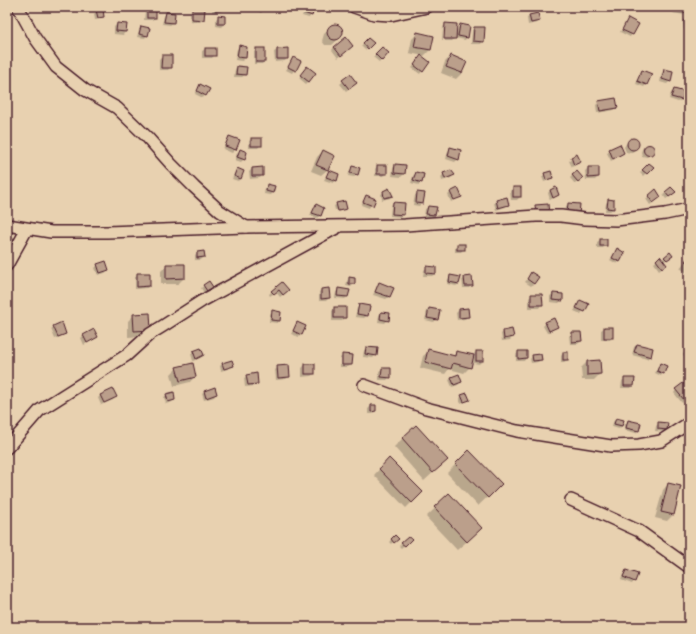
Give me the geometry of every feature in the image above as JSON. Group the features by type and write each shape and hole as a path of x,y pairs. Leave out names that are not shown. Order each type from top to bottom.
{"street":[{"path":"18,7 34,38 56,67 86,90 117,108 147,137 199,192 220,211 246,227"},
{"path":"354,7 374,14 391,16 427,7"},
{"path":"7,225 51,232 99,232 246,227 405,225 536,216 561,216 616,220 665,214 689,209"},
{"path":"7,448 40,410 127,355 150,334 202,301 341,226"},
{"path":"7,265 27,228"},
{"path":"364,385 426,408 517,431 610,446 661,441 689,423"},
{"path":"571,500 639,531 689,567"}],"building":[{"path":"215,7 221,7 221,10 215,10"},
{"path":"306,7 315,7 312,16 304,13"},
{"path":"379,7 389,7 387,11"},
{"path":"676,7 689,7 688,13 675,11"},
{"path":"147,8 156,8 156,18 147,18"},
{"path":"192,8 205,9 204,20 192,19"},
{"path":"103,9 104,17 98,18 96,10"},
{"path":"166,12 175,13 174,23 164,22"},
{"path":"538,13 540,21 531,23 529,15"},
{"path":"218,15 225,16 225,24 218,24"},
{"path":"628,18 639,24 633,35 622,30"},
{"path":"689,19 689,27 686,28 685,20"},
{"path":"117,23 127,24 126,32 116,31"},
{"path":"445,23 457,24 456,39 444,39"},
{"path":"335,24 341,26 343,32 341,38 335,40 329,38 327,32 329,26"},
{"path":"460,24 470,26 468,38 458,36"},
{"path":"141,26 150,28 148,36 139,34"},
{"path":"474,27 485,27 484,42 473,41"},
{"path":"417,32 434,36 431,50 414,47"},
{"path":"346,37 353,46 341,56 334,47"},
{"path":"368,38 374,43 368,49 363,43"},
{"path":"239,45 247,47 246,58 237,57"},
{"path":"382,47 389,53 382,61 375,54"},
{"path":"205,48 216,48 216,56 205,56"},
{"path":"256,48 265,48 265,62 256,62"},
{"path":"288,48 288,59 277,59 277,49"},
{"path":"162,55 172,55 172,68 161,68"},
{"path":"421,55 430,62 423,72 414,65"},
{"path":"451,55 467,62 462,73 446,67"},
{"path":"293,57 301,61 296,71 288,67"},
{"path":"237,66 247,67 246,75 236,74"},
{"path":"307,66 316,73 309,82 300,75"},
{"path":"664,69 673,71 671,82 662,79"},
{"path":"642,70 652,74 647,85 637,81"},
{"path":"350,74 357,83 349,89 342,80"},
{"path":"200,84 210,89 206,96 197,91"},
{"path":"674,89 685,92 682,100 671,97"},
{"path":"616,98 618,108 600,111 598,101"},
{"path":"229,136 240,140 236,150 225,146"},
{"path":"251,138 262,138 262,146 251,146"},
{"path":"631,138 635,138 639,144 635,150 631,150 627,146 627,142"},
{"path":"620,144 624,153 613,159 609,149"},
{"path":"649,144 653,146 655,150 653,154 649,156 645,154 643,150 645,146"},
{"path":"450,147 461,150 459,160 448,156"},
{"path":"240,149 247,152 245,160 237,157"},
{"path":"323,150 335,156 328,170 316,165"},
{"path":"577,154 581,162 574,165 571,157"},
{"path":"649,163 654,167 647,174 642,170"},
{"path":"395,164 406,165 405,174 394,173"},
{"path":"377,165 387,165 387,174 377,174"},
{"path":"352,166 360,168 358,175 350,173"},
{"path":"263,167 263,176 252,176 252,168"},
{"path":"588,167 599,167 599,177 588,178"},
{"path":"237,168 244,171 241,179 234,176"},
{"path":"329,170 339,174 337,181 326,177"},
{"path":"451,170 455,175 445,179 443,173"},
{"path":"551,171 553,178 546,180 544,173"},
{"path":"577,171 583,178 578,182 572,175"},
{"path":"416,172 424,174 422,183 413,180"},
{"path":"267,184 275,186 273,193 266,191"},
{"path":"513,187 521,187 521,197 513,197"},
{"path":"556,187 559,195 553,198 550,190"},
{"path":"671,187 676,192 669,197 665,192"},
{"path":"389,188 393,196 384,198 383,191"},
{"path":"458,188 462,197 454,200 450,192"},
{"path":"656,189 661,197 653,203 648,196"},
{"path":"417,192 425,193 423,204 416,203"},
{"path":"366,195 376,199 373,206 363,202"},
{"path":"507,197 509,205 498,208 496,200"},
{"path":"608,199 614,200 614,209 607,208"},
{"path":"345,201 347,209 338,211 336,203"},
{"path":"393,202 405,203 404,215 392,214"},
{"path":"568,203 580,204 579,215 567,214"},
{"path":"316,204 324,208 321,216 312,213"},
{"path":"548,204 549,214 536,215 535,205"},
{"path":"428,206 437,207 435,215 426,214"},
{"path":"600,239 607,239 607,246 600,246"},
{"path":"457,244 465,244 465,250 457,250"},
{"path":"617,248 625,253 620,262 612,258"},
{"path":"204,251 205,257 197,258 197,252"},
{"path":"670,252 673,256 667,260 664,257"},
{"path":"660,256 667,265 662,268 656,260"},
{"path":"689,256 689,265 685,261"},
{"path":"106,261 109,270 100,273 97,264"},
{"path":"166,264 185,264 185,278 166,279"},
{"path":"426,266 436,267 436,274 426,273"},
{"path":"531,272 539,277 534,284 527,279"},
{"path":"137,273 150,273 150,286 137,287"},
{"path":"450,275 461,277 459,284 449,282"},
{"path":"472,276 473,286 465,286 464,277"},
{"path":"349,277 355,278 355,284 349,284"},
{"path":"209,281 213,287 207,291 203,285"},
{"path":"282,282 289,290 283,295 279,290 274,294 271,291"},
{"path":"379,282 394,288 390,297 375,292"},
{"path":"329,288 330,298 321,299 321,289"},
{"path":"338,288 350,290 348,297 337,296"},
{"path":"553,293 563,294 563,301 552,300"},
{"path":"531,294 542,294 543,305 531,305"},
{"path":"580,300 589,304 585,312 576,308"},
{"path":"359,304 370,306 368,316 357,314"},
{"path":"334,307 346,307 346,318 334,318"},
{"path":"429,308 440,310 438,320 427,318"},
{"path":"468,308 469,317 459,318 459,309"},
{"path":"272,310 281,312 280,321 271,320"},
{"path":"381,312 390,313 389,321 380,319"},
{"path":"150,313 151,330 134,331 133,314"},
{"path":"554,318 558,327 549,331 545,322"},
{"path":"62,322 66,334 58,337 53,326"},
{"path":"297,322 306,326 302,335 293,331"},
{"path":"604,327 613,327 613,338 604,338"},
{"path":"94,329 98,337 87,343 83,335"},
{"path":"512,329 514,337 504,339 503,331"},
{"path":"572,332 581,332 582,341 572,342"},
{"path":"637,344 653,348 651,357 634,352"},
{"path":"366,347 378,348 377,356 365,354"},
{"path":"201,348 204,355 196,359 193,351"},
{"path":"428,349 455,356 456,351 474,355 471,368 453,363 451,369 425,362"},
{"path":"689,349 689,359 685,351"},
{"path":"476,351 483,351 483,361 476,361"},
{"path":"518,351 527,351 527,358 518,359"},
{"path":"563,352 568,352 568,360 563,360"},
{"path":"342,354 353,355 352,365 342,365"},
{"path":"541,354 542,360 533,361 532,355"},
{"path":"232,360 234,366 224,369 222,363"},
{"path":"600,360 601,374 587,375 587,361"},
{"path":"193,363 196,377 180,381 176,367"},
{"path":"660,363 667,366 664,374 657,371"},
{"path":"305,364 315,364 315,374 305,374"},
{"path":"289,365 290,377 278,378 277,366"},
{"path":"382,368 391,368 391,378 381,377"},
{"path":"257,373 258,384 248,385 246,375"},
{"path":"459,374 462,382 454,385 451,377"},
{"path":"624,378 635,378 634,386 624,386"},
{"path":"683,383 689,390 689,398 685,401 675,389"},
{"path":"215,387 217,394 206,398 204,391"},
{"path":"113,389 117,397 104,403 100,395"},
{"path":"174,392 175,400 168,402 166,394"},
{"path":"467,393 470,400 464,402 461,395"},
{"path":"371,405 376,405 376,411 371,412"},
{"path":"616,418 624,420 622,426 614,424"},
{"path":"628,420 641,423 639,431 626,428"},
{"path":"658,422 668,423 667,430 658,429"},
{"path":"416,425 448,460 433,473 402,438"},
{"path":"469,450 502,484 488,498 455,464"},
{"path":"389,458 423,492 412,503 379,469"},
{"path":"668,483 681,486 674,515 661,512"},
{"path":"449,493 482,528 467,542 434,507"},
{"path":"395,535 399,539 394,543 391,539"},
{"path":"408,537 412,539 405,546 401,543"},
{"path":"626,570 638,574 635,582 623,577"}]}
